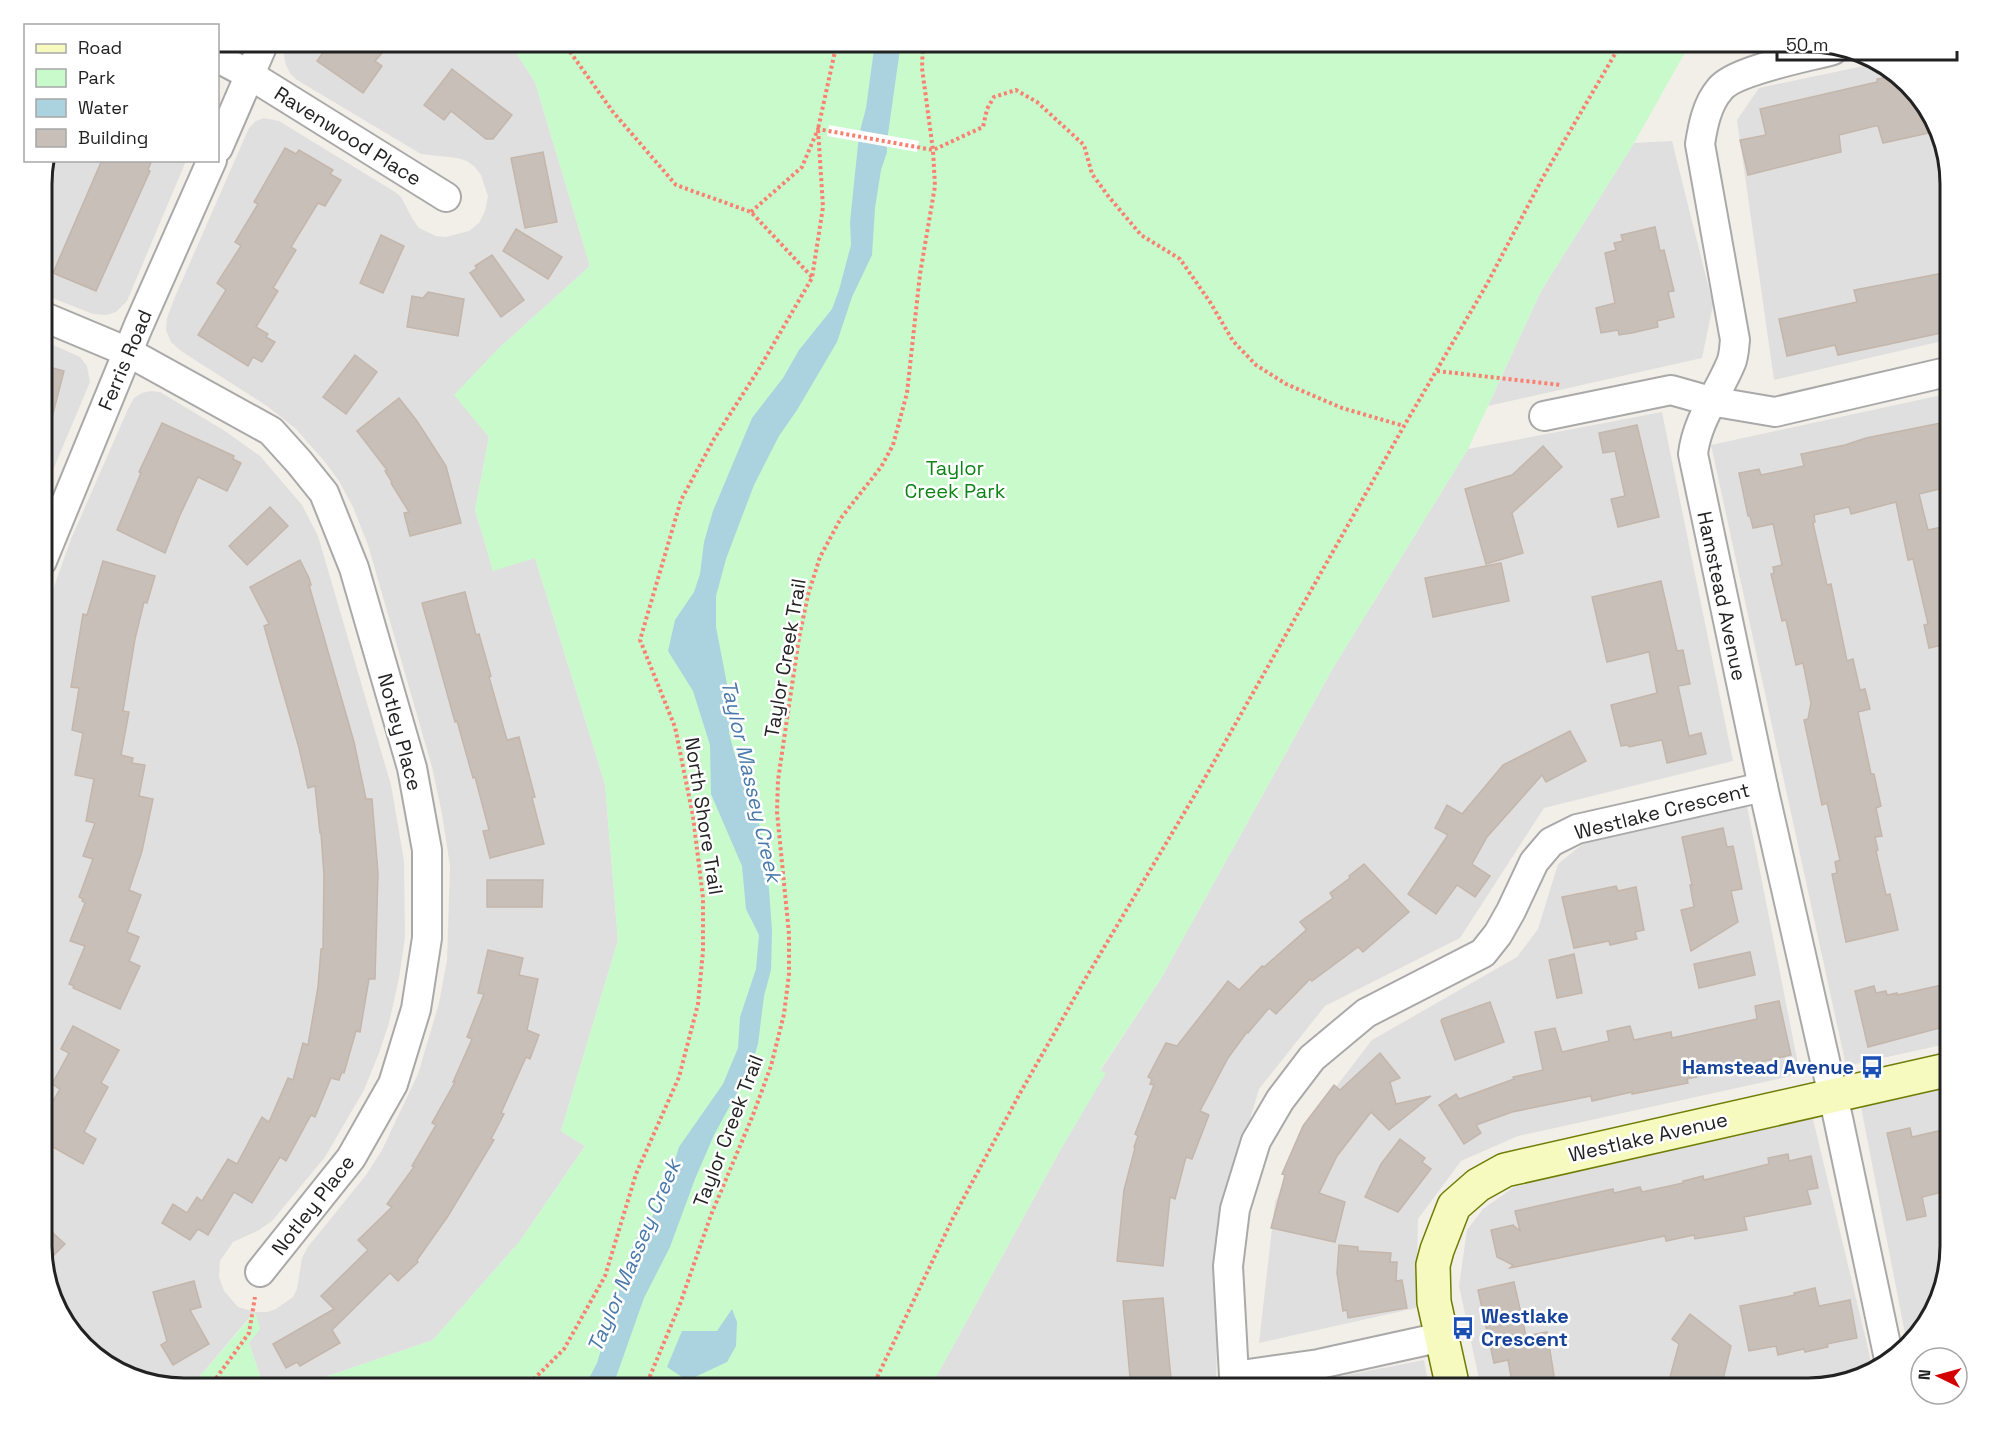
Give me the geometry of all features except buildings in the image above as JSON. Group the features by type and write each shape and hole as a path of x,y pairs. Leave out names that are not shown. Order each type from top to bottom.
{"street":[{"path":"219,146 259,52"},
{"name":"Hamstead Avenue","path":"1820,53 1753,71 1721,87 1705,115 1700,144 1736,340 1732,362 1710,401 1694,442 1693,454 1763,787 1833,1095 1887,1351"},
{"name":"Ravenwood Place","path":"219,59 446,197"},
{"name":"Ferris Road","path":"53,534 128,352 211,162"},
{"name":"Notley Place","path":"53,321 128,352 271,431 324,493 354,568 412,768 427,849 427,938 416,1009 393,1084 351,1158 260,1272"},
{"path":"1544,416 1671,390 1710,401 1775,412 1940,374"},
{"name":"Westlake Crescent","path":"1234,1378 1228,1266 1235,1209 1256,1141 1280,1100 1312,1058 1366,1013 1483,953 1498,934 1511,911 1534,862 1551,842 1578,829 1763,787"},
{"name":"Westlake Avenue","path":"1451,1378 1434,1302 1433,1265 1454,1206 1478,1185 1504,1170 1940,1071"},
{"name":"Westlake Crescent","path":"1253,1378 1442,1337"}],"path":[{"path":"570,52 613,112 676,185 751,212 812,278"},
{"name":"North Shore Trail","path":"535,1378 564,1349 605,1276 636,1174 679,1077 698,1004 703,951 703,898 693,816 675,727 640,640 681,500 714,439 759,369 812,278 824,207 818,129 835,52"},
{"name":"Taylor Creek Trail","path":"649,1378 680,1304 711,1215 753,1116 771,1066 784,1014 789,974 789,934 777,812 778,780 799,638 808,595 820,557 842,518 880,467 893,445 907,393 920,274 934,186 933,150 922,68 923,52"},
{"path":"877,1378 953,1218 1020,1095 1087,976 1202,783 1486,284 1542,179 1616,52"},
{"path":"751,212 802,167 818,129 933,150 983,128 987,109 994,97 1016,90 1037,102 1084,145 1092,174 1141,235 1180,259 1210,302 1233,341 1256,364 1286,384 1342,408 1404,426"},
{"path":"1437,371 1542,382"},
{"path":"216,1378 249,1333 260,1272"}],"shaded area":[{"path":"285,52 516,52 535,82 590,266 499,348 455,395 489,437 475,510 493,570 535,558 605,784 618,940 561,1131 585,1146 520,1241 433,1340 322,1378 261,1378 249,1343 254,1312 198,1378 185,1378 159,1375 134,1367 119,1360 98,1345 70,1311 60,1288 53,1254 53,589 71,539 128,409 134,398 142,393 160,392 225,431 260,456 302,505 318,536 391,785 404,861 405,937 389,1023 379,1053 364,1090 325,1157 272,1221 233,1242 220,1261 219,1277 224,1291 238,1307 255,1312 267,1312 276,1309 293,1297 297,1289 302,1258 307,1248 366,1175 382,1150 418,1074 439,1003 447,960 450,866 442,814 432,767 368,545 353,507 339,481 296,429 267,406 181,351 171,342 166,330 167,318 174,299 249,128 256,121 264,118 279,121 395,192 401,197 419,228 436,236 446,237 469,231 479,223 485,211 488,196 481,175 467,161 421,154 297,80 290,73"},
{"path":"1865,66 1889,80 1913,104 1927,126 1933,142 1940,176 1940,342 1774,380 1737,120 1759,88"},
{"path":"1672,141 1713,305 1702,358 1488,406 1541,291 1634,143"},
{"path":"55,162 186,162 127,301 116,312 106,315 93,314 53,298"},
{"path":"53,345 80,357 87,366 90,382 53,470"},
{"path":"1940,395 1940,1045 1846,1066 1711,445"},
{"path":"1662,412 1733,761 1544,808 1460,938 1325,1006 1259,1089 1219,1224 1216,1378 935,1378 1062,1147 1105,1074 1100,1071 1160,980 1333,668 1468,449"},
{"path":"1747,806 1800,1074 1518,1136 1461,1161 1418,1219 1416,1308 1259,1343 1275,1202 1312,1118 1372,1040 1517,957 1538,929 1558,864 1584,843"},
{"path":"1940,1089 1938,1271 1927,1304 1905,1335 1861,1107"},
{"path":"1812,1115 1870,1362 1834,1375 1808,1378 1479,1378 1459,1286 1467,1230 1483,1209 1514,1187"},
{"path":"1424,1360 1427,1378 1332,1378"}],"green space":[{"name":"Taylor Creek Park","path":"516,52 1685,52 1634,143 1541,291 1468,449 1333,668 1160,980 1100,1070 1106,1073 1062,1147 935,1378 322,1378 433,1340 520,1241 585,1146 561,1131 618,940 605,784 535,558 493,571 475,510 489,437 454,395 499,348 590,266 535,82"},
{"path":"255,1312 260,1329 249,1343 261,1378 199,1378"}],"water":[{"name":"Taylor Massey Creek","path":"874,52 900,52 887,152 881,170 875,208 872,255 852,297 837,342 779,436 754,485 726,559 716,596 716,627 731,705 729,733 734,752 752,794 761,832 769,889 772,931 771,970 764,996 758,1044 751,1067 714,1135 670,1247 644,1298 616,1378 589,1378 597,1363 634,1241 650,1221 665,1192 679,1147 723,1084 738,1048 740,1017 756,969 759,935 746,909 742,866 711,794 710,745 693,691 668,651 675,620 694,592 700,574 704,542 713,511 752,418 783,378 799,350 832,309 839,290 851,245 850,222 859,135 866,108"},
{"path":"732,1309 737,1322 736,1346 727,1362 695,1377 682,1377 667,1367 682,1331 717,1331"}],"pier":[{"path":"829,125 919,141 917,152 827,136"}],"place":[{"name":"Hamstead Avenue","path":"1872,1067"},
{"name":"Westlake Crescent","path":"1463,1328"}]}
